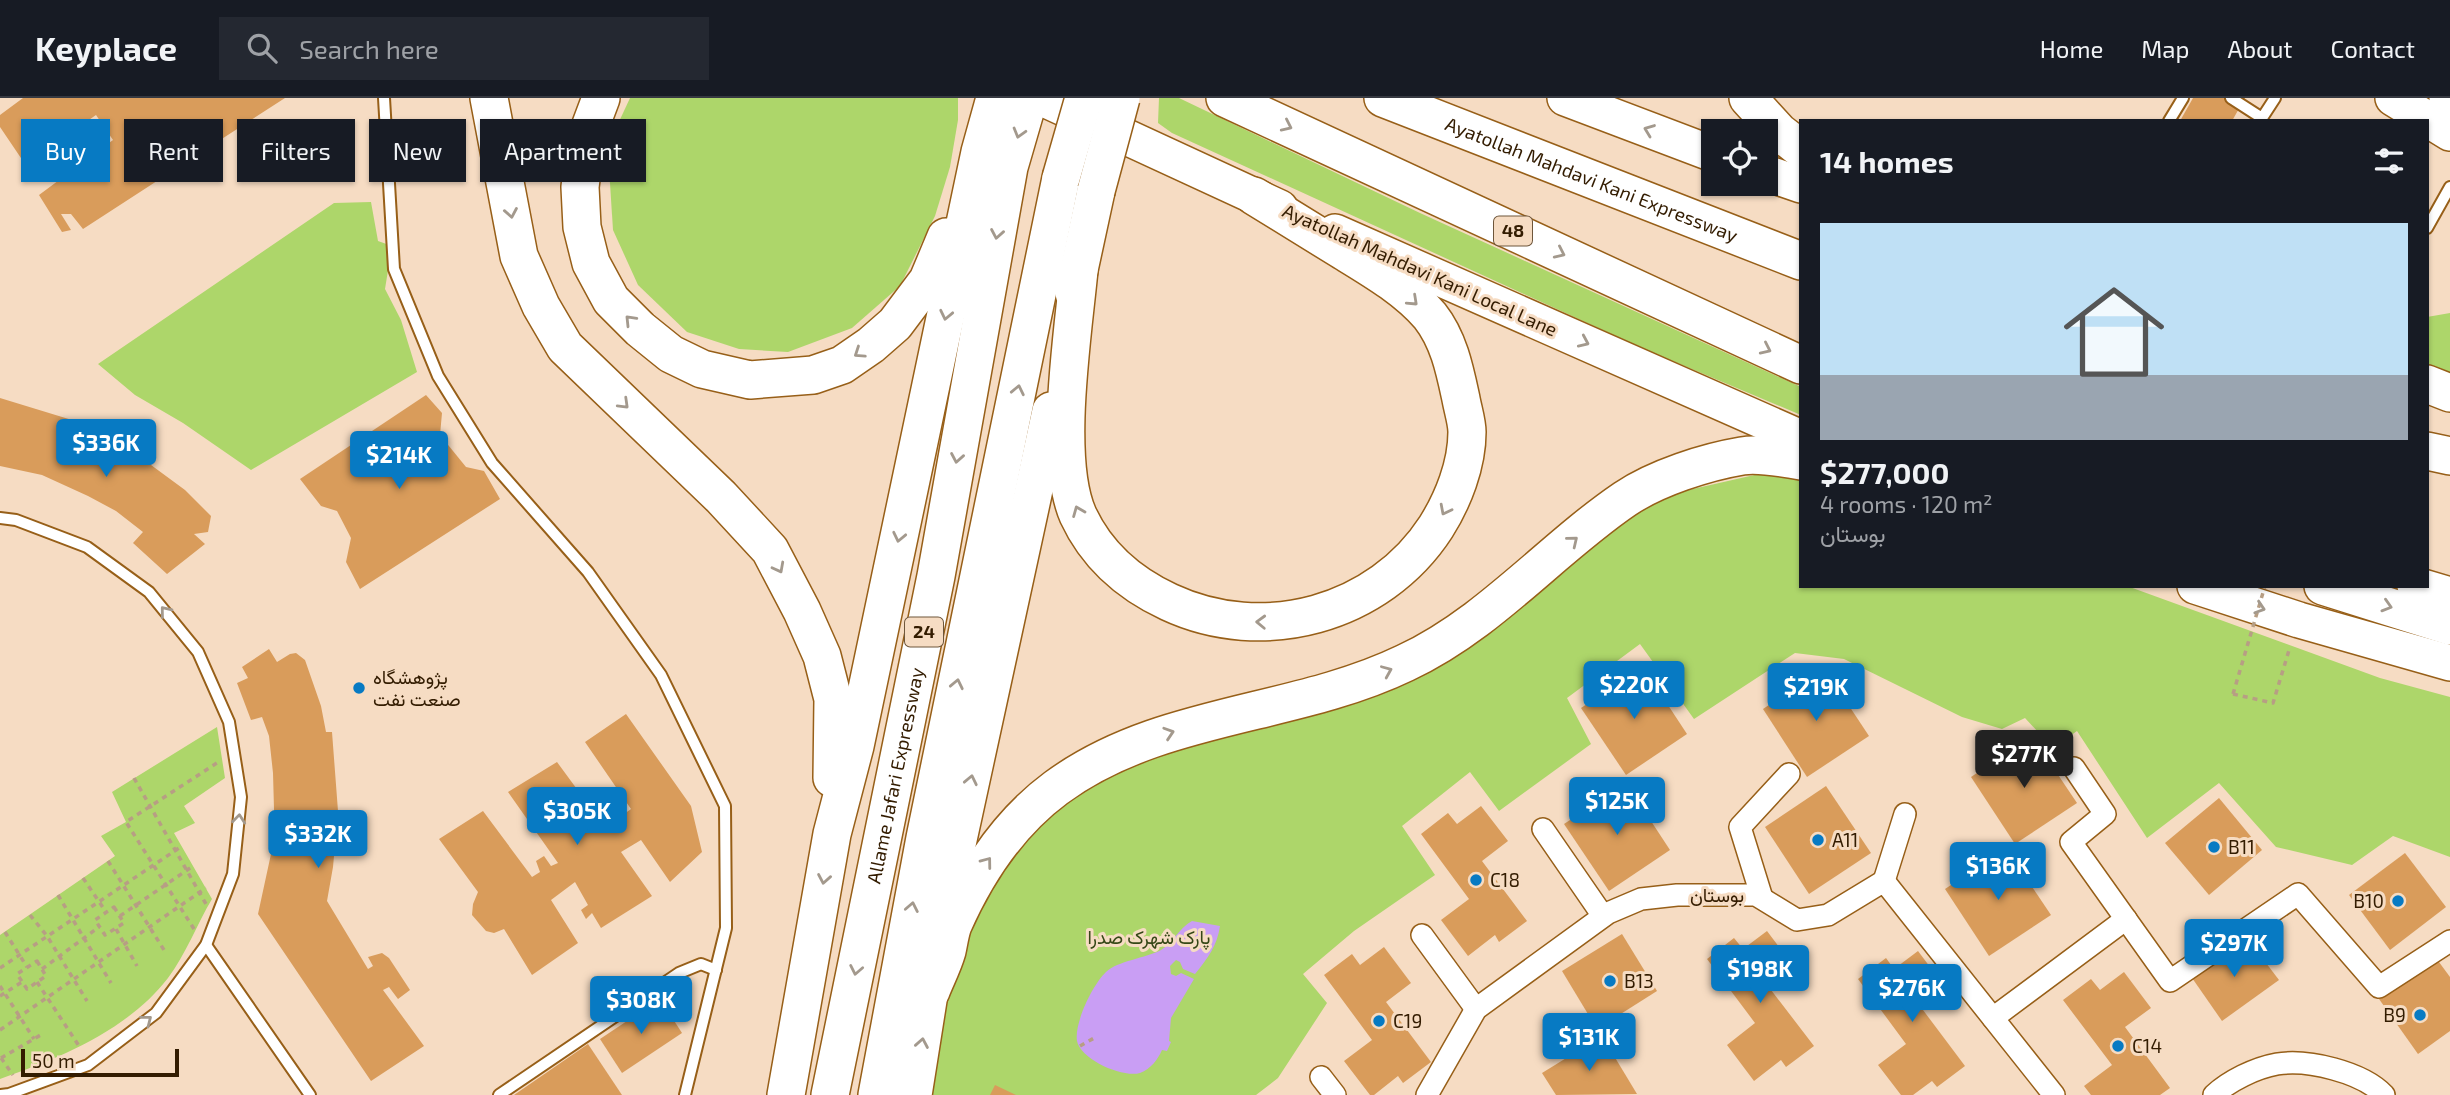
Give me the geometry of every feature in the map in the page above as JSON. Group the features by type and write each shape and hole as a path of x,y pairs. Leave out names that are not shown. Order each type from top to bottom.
{"highway":[{"path":"489,98 519,256 541,306 565,347 721,497 770,550 802,611 822,656 833,699 832,834"},
{"path":"601,98 586,138 580,187 583,227 591,262 611,300 640,330 671,354 702,369 750,380 813,375 842,365 895,324 928,280 995,160"},
{"path":"786,1095 832,834 995,160 995,98"},
{"name":"24","path":"995,160 1028,98"},
{"name":"24","path":"877,1095 925,838 1061,178 1083,98"},
{"path":"913,1095 941,918 1050,417 1096,191 1121,98"},
{"name":"48","path":"1225,98 1799,364"},
{"name":"Ayatollah Mahdavi Kani Expressway","path":"1383,98 1799,260"},
{"path":"1748,98 1779,132 1799,147"},
{"name":"Allame Jafari Expressway","path":"830,1095 936,576 995,160"},
{"path":"1079,270 1066,460 1070,489 1078,513 1090,538 1103,555 1135,585 1156,596 1204,615 1231,621 1269,623 1301,619 1357,600 1407,564 1427,540 1456,488 1467,433 1453,358 1430,317 1397,286 1254,196"},
{"path":"2429,383 2450,393"},
{"path":"2429,451 2450,456"},
{"path":"931,991 947,952 952,927 978,875 1028,812 1055,789 1085,769 1125,748 1171,731 1356,684 1405,663 1444,642 1627,498 1676,475 1706,464 1743,456 1782,457 1799,461"},
{"path":"2330,588 2450,625"},
{"path":"2423,588 2450,596"}],"main road":[{"name":"Ayatollah Mahdavi Kani Local Lane","path":"1042,98 1254,196 1799,437"},
{"path":"1565,98 1701,149"},
{"path":"2393,98 2427,119"},
{"path":"2429,120 2450,133"},
{"path":"1778,177 1799,184"},
{"path":"2429,382 2450,384"},
{"path":"2201,588 2298,620 2450,663"}],"street":[{"path":"2074,768 2105,814 2071,842 2170,981 2298,894 2379,987 2450,941"},
{"path":"1762,898 1740,827 1789,774"},
{"path":"1905,814 1884,881 2054,1095"},
{"path":"1543,829 1604,916"},
{"name":"بوستان","path":"1427,1095 1476,1009 1604,916 1641,899 1653,897 1756,895 1797,920 1828,915 1884,881"},
{"path":"1993,1018 2126,919"},
{"path":"1422,935 1476,1009"},
{"path":"2214,1095 2228,1082 2277,1064 2329,1066 2376,1087 2384,1095"},
{"path":"1321,1077 1335,1095"}],"lane":[{"path":"384,98 394,269 438,376 492,463 588,572 661,675 725,806 726,928 685,1095"},
{"path":"2170,119 2183,98"},
{"path":"2231,98 2262,118 2275,98"},
{"path":"2429,224 2450,187"},
{"path":"0,518 16,520 88,547 149,592 198,652 229,722 241,797 233,874 206,945 156,1013 89,1065 9,1095 1,1095"},
{"path":"206,945 310,1095"},
{"path":"499,1095 679,973 701,964 716,970"}],"path":[{"path":"2264,588 2233,694 2273,703 2298,620"},
{"path":"194,929 126,822 223,759"},
{"path":"134,778 208,907"},
{"path":"0,968 182,846"},
{"path":"108,861 164,950"},
{"path":"120,916 193,866"},
{"path":"83,878 106,912"},
{"path":"0,1030 206,888"},
{"path":"58,895 111,983"},
{"path":"114,907 120,916 124,923 106,935 95,920 114,907"},
{"path":"30,915 47,936 87,1000"},
{"path":"42,969 100,927"},
{"path":"116,929 137,966"},
{"path":"5,932 27,967"},
{"path":"37,961 42,969 46,976 27,989 17,974 37,961"},
{"path":"2,994 22,982"},
{"path":"37,982 79,1046"},
{"path":"0,986 2,994 34,1039"},
{"path":"13,1074 1,1057 44,1033"},
{"path":"1080,1046 1096,1037"}],"green space":[{"path":"630,98 958,98 958,120 950,167 935,216 900,286 852,328 788,352 739,349 687,332 638,285 613,230 610,182 646,182 646,119 620,119"},
{"path":"1159,98 1179,98 1420,213 1799,386 1799,414 1642,348 1172,133 1158,123"},
{"path":"371,202 378,241 392,246 385,289 401,320 417,372 251,470 183,423 135,395 98,364 334,203"},
{"path":"2450,313 2450,372 2429,367 2429,317"},
{"name":"پارک شهرک صدرا","path":"1772,471 1799,478 1799,588 2132,588 2380,678 2450,697 2450,857 2393,836 2352,865 2276,847 2219,783 2147,838 2077,731 2053,748 2025,718 2002,729 1962,717 1844,659 1795,653 1694,719 1640,644 1567,698 1591,744 1499,811 1470,772 1402,826 1435,875 1354,931 1303,974 1327,1003 1278,1078 1256,1095 927,1095 948,992 986,887 1034,828 1120,760 1277,722 1638,507 1684,491"},
{"path":"217,727 225,778 184,806 195,823 174,833 212,899 174,969 152,996 113,1027 69,1052 0,1079 0,935 115,856 101,836 126,822 112,792"}],"shaded area":[{"path":"1192,921 1220,926 1217,940 1195,974 1183,969 1176,960 1170,966 1171,974 1176,976 1181,973 1194,979 1171,1018 1171,1042 1167,1051 1162,1050 1148,1069 1133,1074 1114,1070 1094,1061 1080,1048 1077,1033 1090,994 1101,978 1117,965 1161,950"}],"building":[{"path":"23,98 285,98 253,119 237,119 237,129 223,138 223,119 124,119 124,182 155,182 83,229 71,214 61,214 71,230 62,232 39,195 56,182 110,182 110,142 113,140 110,136 110,119 99,119 96,115 90,119 21,119 21,158 0,127 0,115"},
{"path":"2193,98 2245,98 2233,119 2181,119"},
{"path":"426,395 442,413 440,435 466,467 484,471 500,499 360,589 346,562 351,538 337,511 321,506 300,479"},
{"path":"0,398 85,424 119,440 152,461 151,465 185,490 211,516 208,532 194,534 205,544 167,574 133,543 143,532 116,511 42,475 0,466"},
{"path":"269,649 277,662 296,653 305,660 321,706 326,732 332,732 338,811 327,901 368,969 373,966 368,957 382,953 389,958 410,990 398,999 389,987 383,990 424,1046 371,1081 258,914 271,854 273,773 269,736 262,717 251,720 237,683 248,678 242,667"},
{"path":"1643,667 1687,734 1626,775 1581,708"},
{"path":"1824,668 1869,736 1807,777 1763,709"},
{"path":"626,714 691,806 702,852 670,882 641,840 621,852 652,896 601,928 592,913 586,919 581,910 588,905 575,882 551,900 578,943 532,975 504,929 494,933 486,931 472,915 478,892 439,839 483,811 532,877 540,872 536,861 544,856 551,866 558,863 508,792 557,762 604,826 612,820 606,812 617,808 620,817 631,809 585,742"},
{"path":"2032,736 2077,803 2015,844 1971,777"},
{"path":"1626,783 1670,850 1609,891 1564,824"},
{"name":"A11","path":"1826,786 1871,853 1809,894 1765,827"},
{"name":"B11","path":"2219,798 2262,850 2209,895 2165,843"},
{"name":"C18","path":"1481,806 1508,841 1482,861 1527,921 1499,942 1495,935 1468,956 1441,920 1469,899 1421,834 1448,813 1457,824"},
{"path":"2006,848 2051,915 1989,956 1945,889"},
{"name":"B10","path":"2405,853 2446,907 2390,950 2349,895"},
{"path":"1767,931 1794,967 1768,986 1814,1046 1786,1067 1781,1060 1754,1081 1727,1045 1755,1023 1707,959 1734,938 1743,949"},
{"name":"B13","path":"1622,934 1657,991 1597,1029 1562,971"},
{"path":"2247,938 2279,980 2222,1021 2190,975"},
{"name":"C19","path":"1384,947 1411,983 1386,1002 1431,1062 1403,1083 1398,1076 1374,1095 1370,1095 1344,1061 1372,1040 1324,975 1352,954 1360,965"},
{"path":"1918,951 1945,987 1920,1006 1965,1066 1937,1087 1932,1081 1913,1095 1901,1095 1878,1065 1906,1044 1858,979 1886,958 1894,969"},
{"name":"B9","path":"2436,958 2450,977 2450,1031 2418,1054 2379,999"},
{"name":"C14","path":"2124,972 2151,1008 2125,1027 2170,1088 2160,1095 2091,1095 2084,1086 2112,1065 2063,1000 2091,979 2100,990"},
{"path":"660,999 682,1033 622,1073 600,1039"},
{"path":"1602,1036 1637,1094 1556,1095 1542,1073"},
{"path":"588,1044 622,1095 514,1095"},
{"path":"995,1085 1016,1095 990,1095"}],"place":[{"name":"پژوهشگاه صنعت نفت","path":"359,688"},
{"name":"A11","path":"1818,840"},
{"name":"B11","path":"2214,847"},
{"name":"C18","path":"1476,880"},
{"name":"B10","path":"2398,901"},
{"name":"B13","path":"1610,981"},
{"name":"B9","path":"2420,1015"},
{"name":"C19","path":"1379,1021"},
{"name":"C14","path":"2118,1046"}]}
